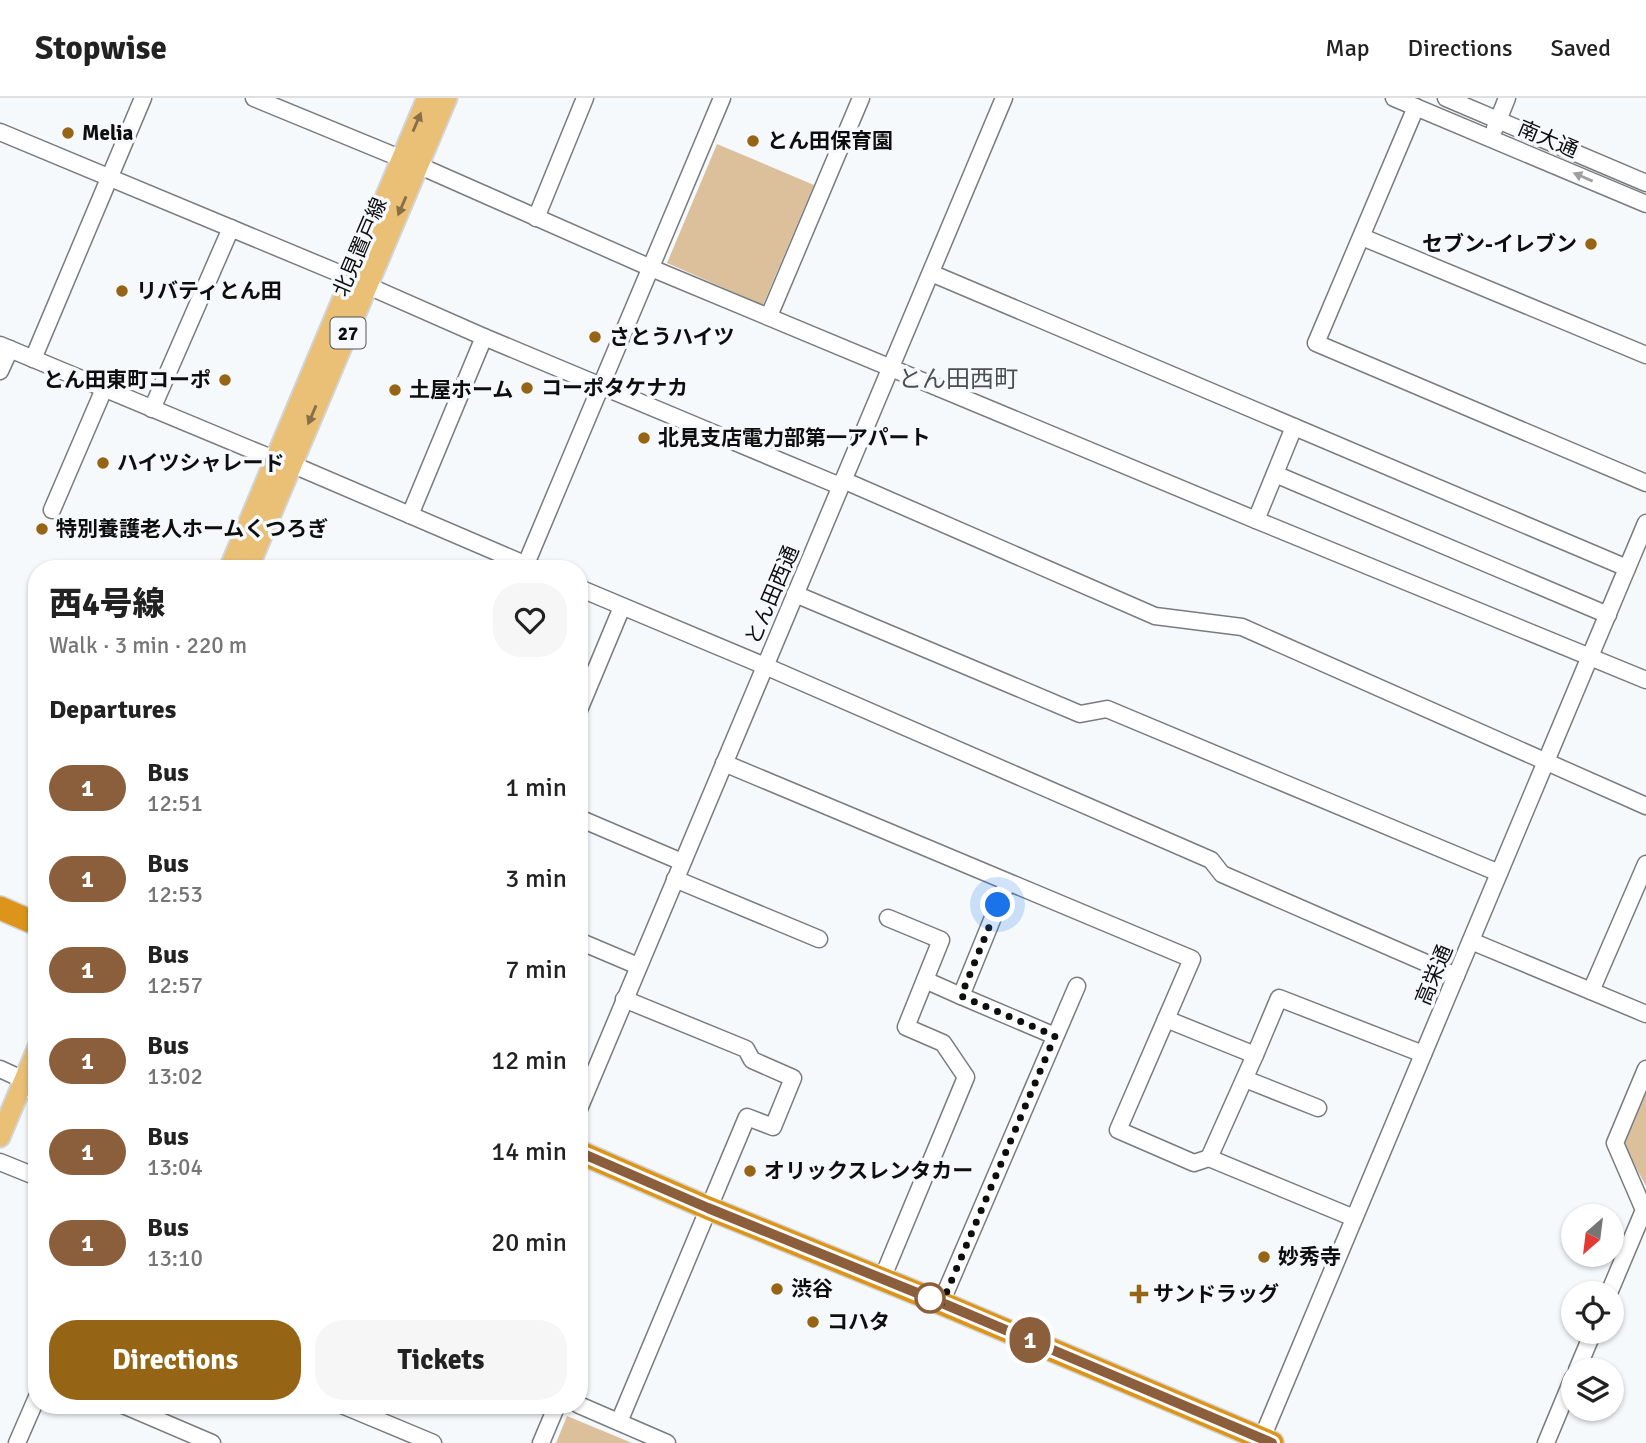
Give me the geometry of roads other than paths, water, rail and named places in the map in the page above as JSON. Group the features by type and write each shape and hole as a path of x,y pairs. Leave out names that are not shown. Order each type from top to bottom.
{"highway":[{"path":"0,908 28,920"},
{"path":"588,1156 942,1303 1265,1442"}],"main road":[{"name":"北見置戸線","path":"410,162 427,98"},
{"name":"北見置戸線","path":"234,560 283,462 410,162 447,98"},
{"name":"北見置戸線","path":"256,560 283,462"},
{"path":"0,1137 27,1087"}],"street":[{"path":"33,359 143,98"},
{"path":"254,98 276,102 651,268 1646,680"},
{"path":"536,218 585,98"},
{"path":"534,560 722,98"},
{"path":"769,316 861,98"},
{"name":"とん田西通","path":"588,1087 1004,98"},
{"name":"南大通","path":"1394,98 1646,204"},
{"name":"南大通","path":"1446,98 1646,183"},
{"path":"1491,138 1507,98"},
{"path":"1416,107 1316,343 1646,483"},
{"path":"0,132 360,282 602,387 842,483 1155,616 1242,626 1646,806"},
{"path":"152,409 231,228"},
{"path":"1362,237 1646,355"},
{"path":"931,273 1294,427 1634,564"},
{"path":"410,515 484,337"},
{"path":"0,372 5,347 515,560"},
{"path":"52,510 104,389"},
{"path":"1256,520 1294,427"},
{"path":"1275,474 1608,615"},
{"name":"高栄通","path":"1265,1442 1354,1218 1546,761 1608,615 1634,564 1646,523"},
{"path":"588,592 1211,860 1222,874 1456,976"},
{"path":"795,594 1080,714 1107,709 1499,873"},
{"path":"588,688 622,607"},
{"path":"724,763 1192,958 1118,1130 1194,1163 1209,1158 1354,1218"},
{"path":"588,822 682,862"},
{"path":"1591,991 1646,864"},
{"path":"675,879 819,939"},
{"path":"961,996 1007,883"},
{"path":"882,1279 966,1077 943,1043 906,1027 940,940 888,918"},
{"path":"1471,941 1646,1014"},
{"path":"588,945 638,966"},
{"path":"925,980 1055,1036"},
{"path":"942,1303 1077,986"},
{"path":"1209,1158 1279,998 1423,1055"},
{"path":"619,1422 747,1117 773,1127 793,1078 752,1060 746,1049 625,999"},
{"path":"1166,1018 1255,1055"},
{"path":"0,1069 27,1087"},
{"path":"1614,1281 1644,1210 1615,1143 1646,1069"},
{"path":"1245,1079 1318,1108"},
{"path":"0,1162 28,1173"},
{"path":"1546,1443 1561,1407"},
{"path":"588,1409 667,1443"},
{"path":"18,1443 30,1414"},
{"path":"144,1414 212,1443"},
{"path":"364,1414 433,1443"},
{"path":"541,1443 553,1414"}],"place":[{"name":"Melia","path":"68,133"},
{"name":"とん田保育園","path":"753,141"},
{"name":"セブン-イレブン","path":"1591,244"},
{"name":"リバティとん田","path":"122,291"},
{"name":"さとうハイツ","path":"595,337"},
{"name":"とん田東町コーポ","path":"225,380"},
{"name":"コーポタケナカ","path":"527,388"},
{"name":"土屋ホーム","path":"395,390"},
{"name":"北見支店電力部第一アパート","path":"644,438"},
{"name":"ハイツシャレード","path":"103,463"},
{"name":"特別養護老人ホームくつろぎ","path":"42,529"},
{"name":"オリックスレンタカー","path":"750,1171"},
{"name":"妙秀寺","path":"1264,1257"},
{"name":"渋谷","path":"777,1289"},
{"name":"サンドラッグ","path":"1139,1294"},
{"name":"コハタ","path":"813,1322"}],"district":[{"name":"とん田西町","path":"958,379"}]}
